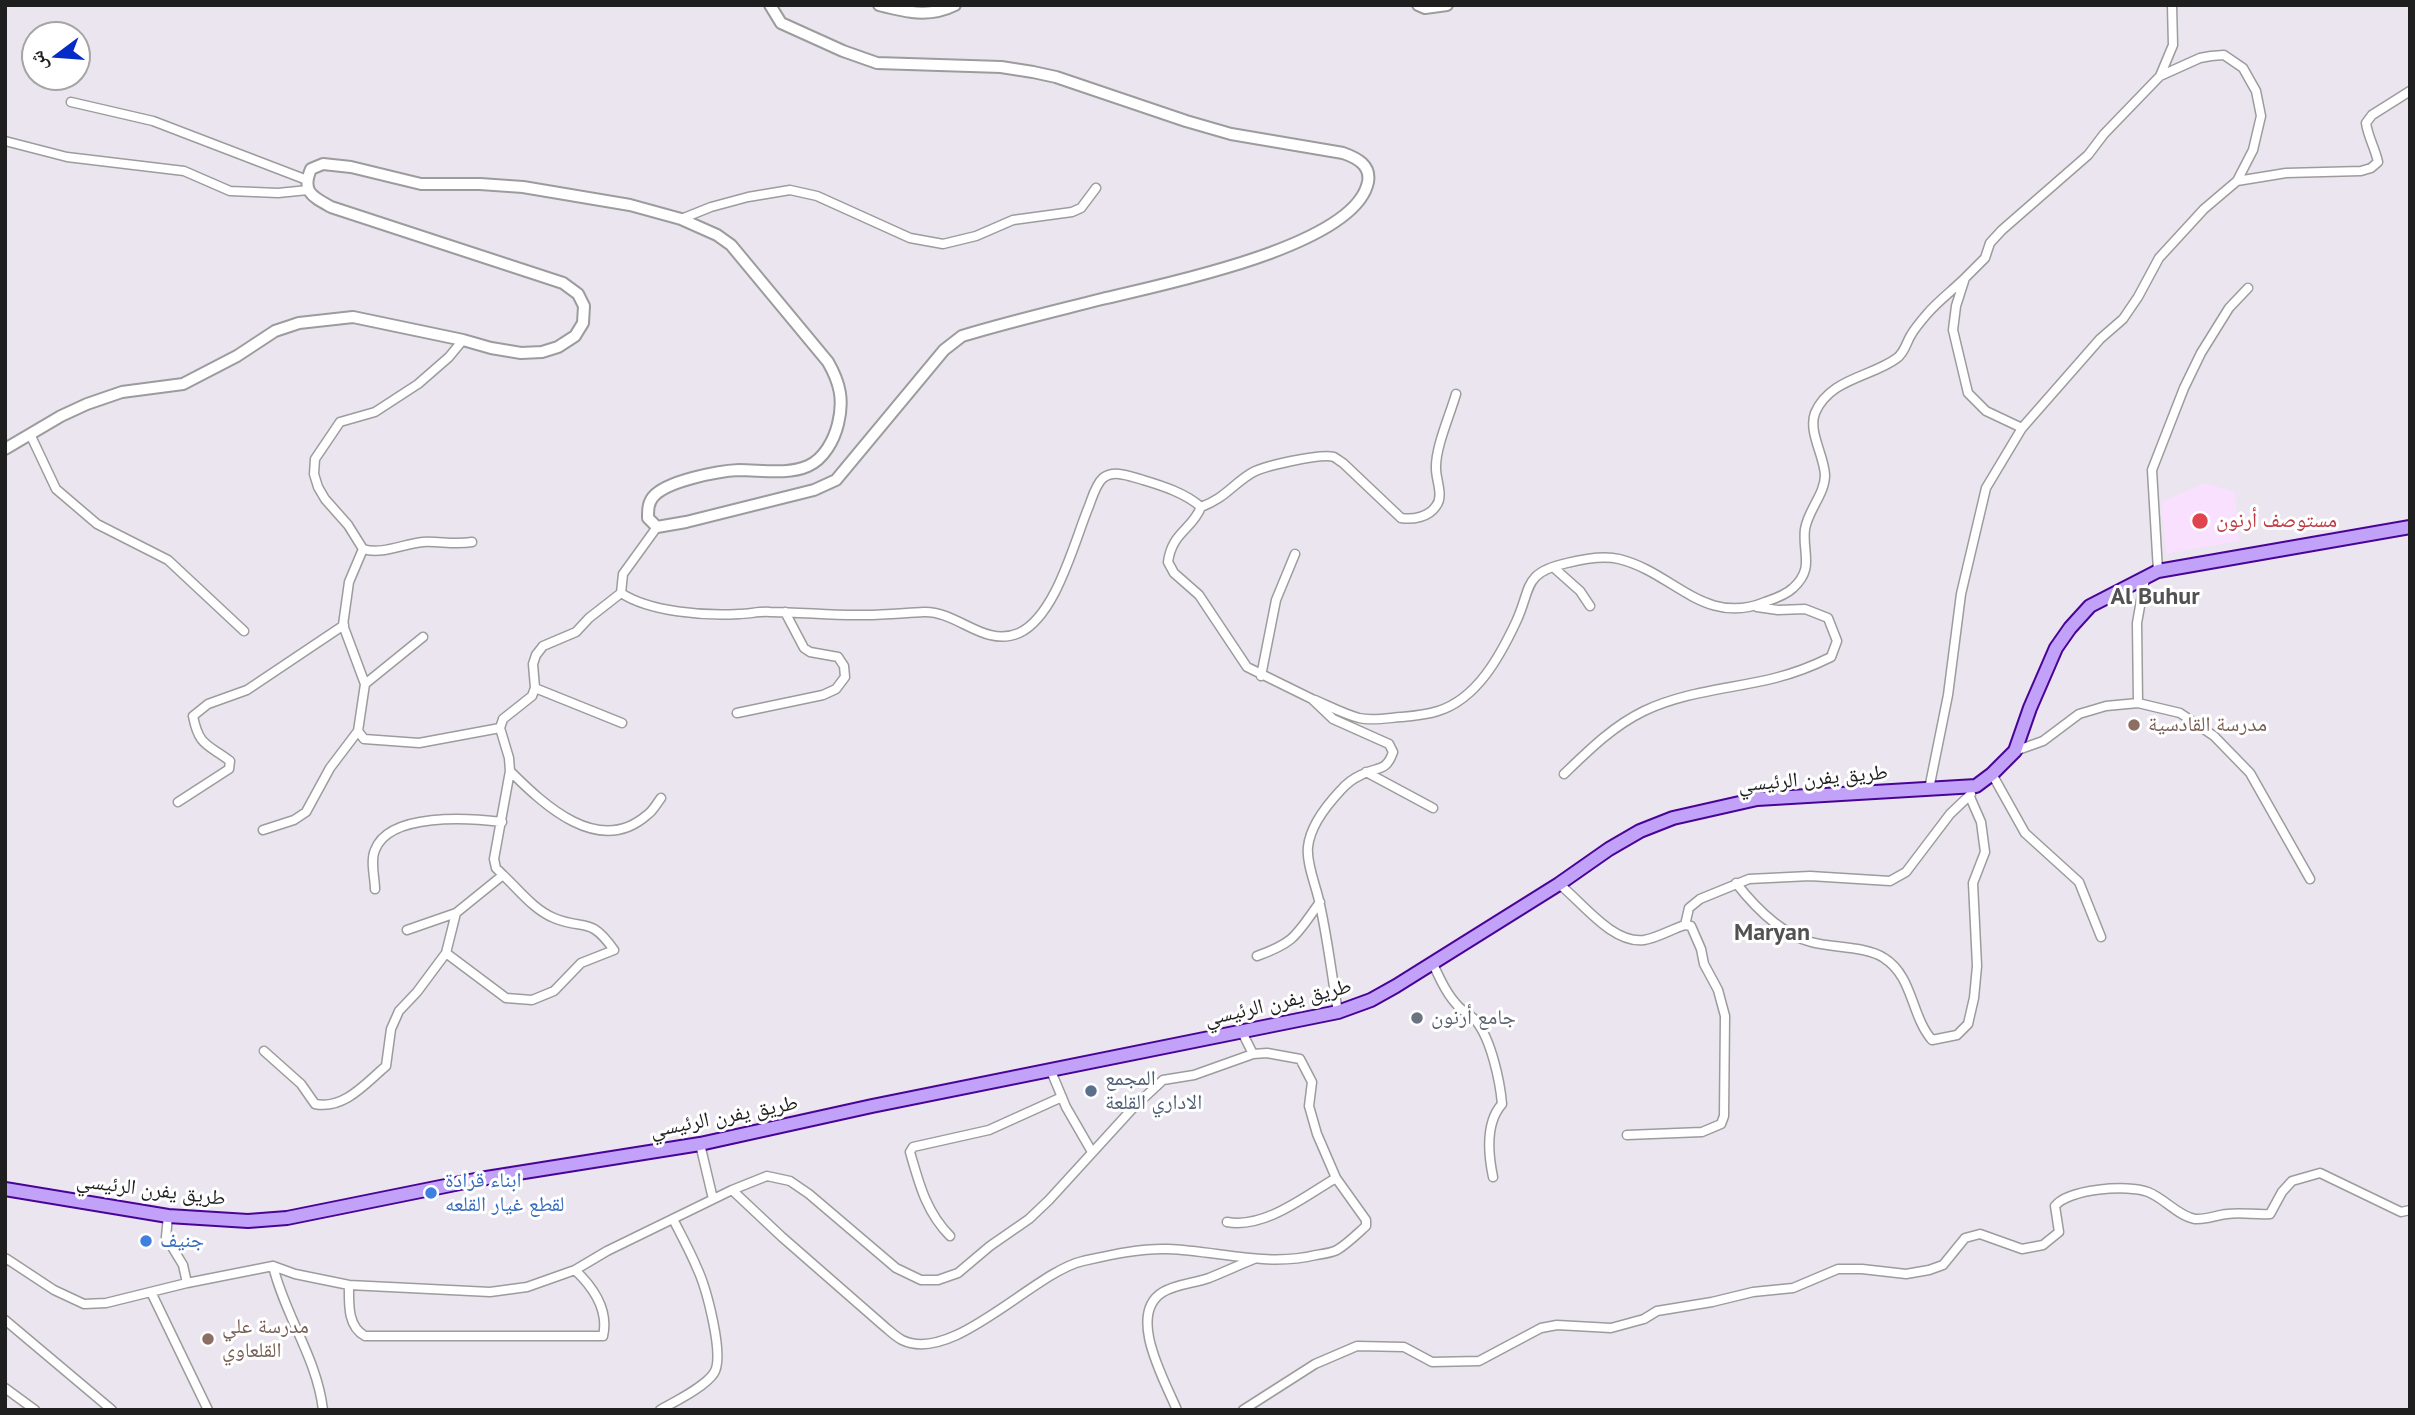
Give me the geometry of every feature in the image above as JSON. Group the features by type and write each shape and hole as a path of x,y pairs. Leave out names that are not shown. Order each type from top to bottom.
{"main road":[{"path":"1973,791 2015,751 2056,648 2090,606 2158,570 2410,527"},
{"name":"طريق يفرن الرئيسي","path":"5,1189 168,1216 248,1221 287,1218 480,1179 700,1144 872,1106 1338,1012 1371,1000 1433,964 1609,849 1640,831 1673,818 1757,799 1929,789 1973,791"}],"street":[{"path":"446,953 506,998 532,1000 554,991 582,963 614,950 603,934 587,924 553,918 496,868 494,859 510,771 500,728 503,719 532,696 535,688 533,664 543,646 576,632 621,593 623,574 657,527 686,523 814,490 836,480 944,350 962,336 1205,274 1279,249 1329,227 1366,189 1369,177 1366,167 1358,158 1343,153 1231,134 1056,77 1033,72 877,62 843,51 781,23 769,5"},
{"path":"879,5 915,14 944,10 955,5"},
{"path":"1418,5 1425,8 1447,5"},
{"path":"1456,394 1436,460 1439,502 1428,513 1417,518 1401,518 1343,463 1329,456 1293,460 1254,471 1224,497 1201,507 1174,541 1168,562 1174,573 1199,596 1247,667 1261,676 1360,718 1412,716 1448,707 1482,681 1505,645 1518,618 1528,586 1535,575 1553,567 1603,557 1620,559 1665,579 1680,591 1712,606 1740,610 1754,607 1793,590 1806,572 1805,528 1825,478 1824,460 1814,433 1815,413 1826,398 1847,380 1897,358 1929,311 1985,258 1990,243 2002,230 2088,155 2104,134 2160,76 2173,45 2172,5"},
{"path":"1929,789 1948,695 1961,594 1986,488 2022,428 2100,339 2123,319 2159,258 2180,233 2237,181 2253,149 2260,116 2256,91 2243,68 2224,55 2211,56 2200,58 2160,76"},
{"path":"2237,181 2286,173 2361,171 2371,168 2378,162 2366,123 2372,115 2410,90"},
{"path":"5,449 61,416 122,392 183,384 237,356 275,331 299,323 353,317 521,353 542,352 558,347 575,336 583,323 584,306 578,294 563,284 331,207 316,199 307,185 153,121 71,102"},
{"path":"5,141 67,157 184,172 230,191 278,192 307,185"},
{"path":"307,185 311,169 323,164 351,167 421,184 480,184 533,189 630,205 681,219 717,235 731,245 828,362 838,379 842,411 837,430 819,460 793,470 737,470 715,473 665,488 653,497 648,510 648,518 657,527"},
{"path":"681,219 748,197 790,190 817,196 910,238 943,244 976,236 1013,220 1072,212 1081,208 1096,188"},
{"path":"1965,278 1956,306 1953,330 1968,393 1986,411 2022,428"},
{"path":"2158,570 2152,470 2183,388 2201,353 2229,308 2248,288"},
{"path":"363,550 348,525 318,487 314,474 316,459 340,422 375,412 418,384 449,357 463,340"},
{"path":"30,434 56,489 97,524 168,560 244,631"},
{"path":"621,593 650,606 685,611 866,615 928,612 949,617 986,635 1005,636 1018,633 1029,626 1046,609 1102,479 1116,473 1124,474 1165,487 1201,507"},
{"path":"363,550 378,551 423,542 447,545 472,542"},
{"path":"263,831 294,820 306,812 330,768 358,731 365,684 344,625 349,582 363,550"},
{"path":"1261,676 1276,600 1295,554"},
{"path":"1553,567 1580,591 1590,606"},
{"path":"2138,702 2137,623 2145,578"},
{"path":"1564,774 1611,730 1645,710 1694,693 1774,678 1831,657 1837,641 1828,618 1805,609 1754,607"},
{"path":"737,713 823,695 836,689 845,677 844,666 838,657 810,652 804,648 785,612"},
{"path":"178,802 229,769 230,761 202,743 195,730 193,716 208,704 247,691 344,625"},
{"path":"365,684 423,638"},
{"path":"535,688 622,723"},
{"path":"1312,699 1333,719 1389,744 1393,752 1390,761 1383,768 1366,772 1349,782 1314,828 1308,845 1308,860 1320,902 1338,1012"},
{"path":"2015,751 2043,741 2079,714 2106,706 2138,702 2180,713 2214,736 2250,773 2310,879"},
{"path":"358,731 364,739 375,742 419,743 500,728"},
{"path":"510,771 534,796 580,826 596,831 611,831 630,825 648,815 661,798"},
{"path":"1366,772 1433,808"},
{"path":"1992,774 2025,832 2079,882 2101,937"},
{"path":"1685,925 1689,908 1700,899 1749,878 1810,876 1891,881 1906,872 1950,814 1973,791"},
{"path":"1736,883 1751,902 1792,934 1810,942 1874,953 1885,958 1901,975 1922,1029 1932,1040 1957,1035 1969,1024 1974,998 1976,966 1973,883 1985,852 1973,791"},
{"path":"375,889 375,850 380,841 393,832 438,818 475,818 502,822"},
{"path":"407,930 456,913 503,875"},
{"path":"1559,884 1608,929 1624,938 1643,940 1685,925 1691,926 1704,964 1718,990 1725,1016 1724,1116 1721,1124 1702,1132 1628,1135"},
{"path":"1256,956 1294,939 1320,902"},
{"path":"264,1051 301,1084 316,1104 327,1107 346,1099 386,1066 391,1029 399,1011 446,953 456,913"},
{"path":"1433,964 1458,1006 1476,1021 1487,1040 1495,1068 1502,1104 1496,1111 1491,1128 1489,1153 1493,1177"},
{"path":"1242,1032 1252,1054"},
{"path":"6,1259 54,1290 84,1304 106,1303 273,1266 349,1285 490,1292 527,1287 575,1270 607,1251 713,1199 732,1190 767,1176 790,1181 809,1194 896,1268 921,1280 938,1280 958,1273 990,1245 1029,1219 1133,1108 1163,1080 1194,1075 1252,1054 1300,1059 1312,1082 1309,1105 1317,1134 1336,1178 1366,1220 1366,1226 1336,1251 1297,1260 1272,1261 1166,1249 1079,1262 1058,1270 976,1327 939,1341 918,1343 902,1340 782,1237 732,1190"},
{"path":"1051,1071 1092,1152"},
{"path":"950,1236 939,1226 928,1206 910,1152 913,1147 989,1130 1062,1097"},
{"path":"700,1144 713,1199"},
{"path":"1242,1410 1315,1364 1357,1346 1404,1346 1432,1362 1479,1362 1541,1328 1558,1325 1611,1328 1644,1319 1657,1311 1753,1292 1793,1288 1838,1269 1906,1274 1930,1270 1943,1265 1965,1238 1980,1234 2022,1249 2043,1245 2059,1232 2055,1206 2060,1200 2090,1192 2122,1188 2148,1192 2193,1219 2212,1219 2226,1214 2270,1214 2282,1192 2292,1181 2320,1173 2401,1212 2410,1210"},
{"path":"1227,1222 1238,1224 1258,1220 1336,1178"},
{"path":"168,1216 166,1237 183,1265 187,1283"},
{"path":"660,1410 701,1385 714,1373 718,1357 711,1314 699,1270 673,1219"},
{"path":"1177,1410 1148,1334 1147,1315 1150,1304 1165,1291 1208,1278 1257,1258"},
{"path":"273,1266 279,1289 319,1381 323,1410"},
{"path":"349,1285 352,1320 356,1331 365,1336 603,1336 606,1324 602,1306 587,1281 575,1270"},
{"path":"152,1292 208,1410"},
{"path":"5,1320 112,1410"},
{"path":"5,1388 35,1410"}],"shaded area":[{"name":"مستوصف أرنون","path":"2205,483 2235,492 2239,541 2166,554 2161,502"}],"place":[{"name":"مستوصف أرنون","path":"2200,521"},
{"name":"مدرسة القادسية","path":"2134,725"},
{"name":"جامع أرنون","path":"1417,1018"},
{"name":"المجمع الاداري القلعة","path":"1091,1091"},
{"name":"ابناء قرادة لقطع غيار القلعه","path":"431,1193"},
{"name":"جنيف","path":"146,1241"},
{"name":"مدرسة علي القلعاوي","path":"208,1339"}],"district":[{"name":"Al Buhur","path":"2155,597"},
{"name":"Maryan","path":"1772,933"}]}
